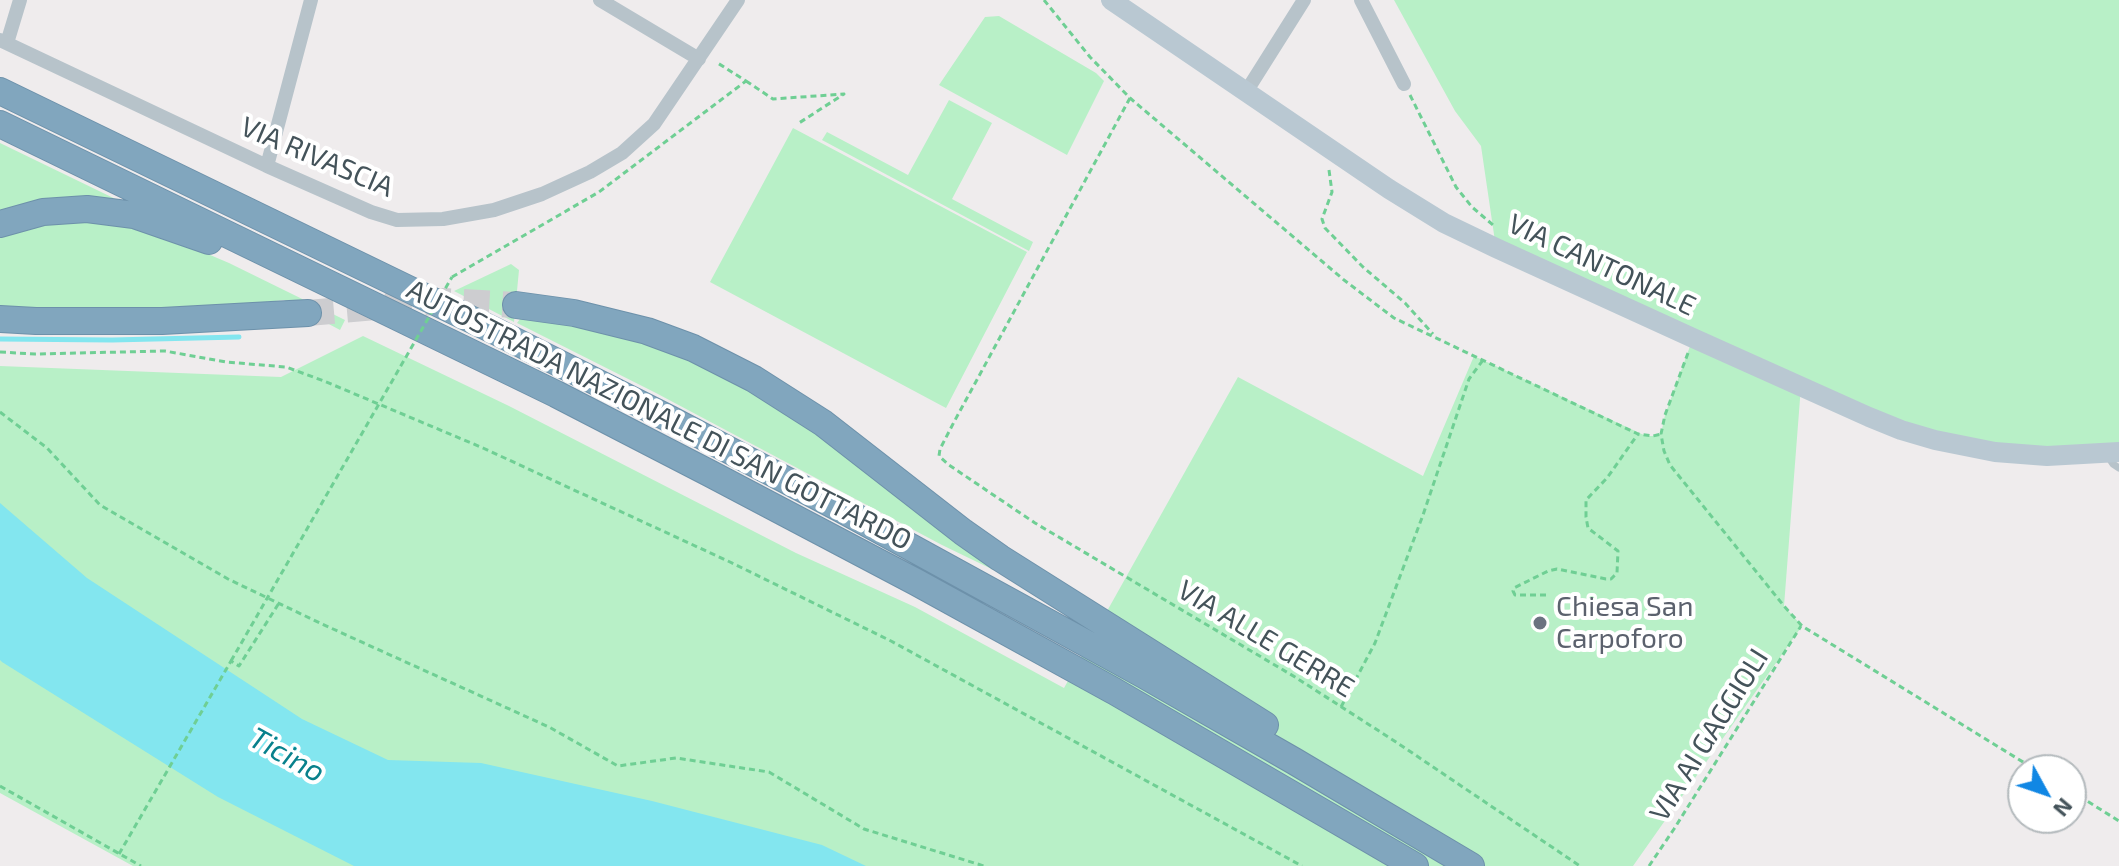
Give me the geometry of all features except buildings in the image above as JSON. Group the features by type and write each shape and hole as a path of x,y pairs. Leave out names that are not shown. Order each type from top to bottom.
{"highway":[{"path":"0,91 357,263 683,426 993,591 1471,866"},
{"path":"0,124 373,305"},
{"path":"0,224 26,215 58,210 87,209 134,215 373,305"},
{"name":"AUTOSTRADA NAZIONALE DI SAN GOTTARDO","path":"373,305 607,420 916,582 1176,727 1415,866"},
{"path":"516,305 574,313 647,331 693,348 765,385 823,423 1000,558 1341,772 1357,798"},
{"path":"0,319 162,321 308,313"}],"main road":[{"name":"VIA CANTONALE","path":"1111,0 1444,223 1693,338 1880,421 1935,440 1995,452 2115,458"}],"street":[{"path":"4,41 20,0"},
{"path":"267,166 311,0"},
{"path":"600,0 699,59"},
{"name":"VIA RIVASCIA","path":"4,41 371,212 397,220 443,219 494,210 564,185 622,153 654,124 738,0"},
{"path":"1246,92 1304,0"},
{"path":"1361,0 1404,84"}],"path":[{"path":"1044,0 1090,57 1130,98 1344,280 1394,318 1638,434 1661,434"},
{"path":"746,81 773,99 844,94 799,123"},
{"path":"1404,84 1456,187 1493,226"},
{"name":"VIA ALLE GERRE","path":"1130,98 942,445 939,452 942,459 1035,523 1295,677 1580,866"},
{"path":"1322,143 1332,183 1331,200 1322,219 1325,228 1405,303 1435,338"},
{"path":"119,854 452,277"},
{"path":"1693,338 1661,434 1670,465 1802,626 2010,754"},
{"path":"0,352 165,351 226,362 286,367 324,381 483,448 864,627 1302,866"},
{"path":"1341,707 1369,658 1423,515 1469,379 1483,360"},
{"path":"0,412 47,448 100,505 228,579 549,727 618,766 676,758 769,772 864,829 984,866"},
{"path":"1546,595 1515,595 1513,591 1557,569 1606,579 1617,573 1618,551 1588,528 1586,500 1607,478 1638,434"},
{"path":"231,661 239,666 279,603"},
{"name":"VIA AI GAGGIOLI","path":"1649,866 1802,626"},
{"path":"0,786 141,866"},
{"path":"2087,801 2119,821"}],"green space":[{"path":"1394,0 2119,0 2119,452 1995,452 1801,386 1784,606 1802,626 1633,866 133,866 0,793 0,366 281,377 363,336 509,406 796,553 915,607 1064,688 1238,377 1423,476 1474,356 1646,436 1661,434 1693,338 1496,248 1481,146 1455,111"},
{"path":"999,16 1096,73 1104,81 1067,155 939,85 985,17"},
{"path":"949,100 992,123 952,199 1033,242 1029,251 822,140 827,132 908,175"},
{"path":"793,128 1027,252 946,408 710,282"},
{"path":"0,143 132,207 0,217"},
{"path":"49,223 115,224 196,249 345,320 340,330 284,300 214,308 0,309 0,237"},
{"path":"511,264 519,270 514,322 454,291"},
{"path":"538,314 617,329 765,392 1004,575 517,323 520,319"}],"water":[{"name":"Ticino","path":"0,503 87,578 302,719 388,760 481,763 652,801 822,845 866,866 354,866 218,797 0,660"}],"waterway":[{"path":"0,339 239,337"}],"tunnel":[{"path":"308,313 444,301 516,305"}],"place":[{"name":"Chiesa San Carpoforo","path":"1540,623"}]}
